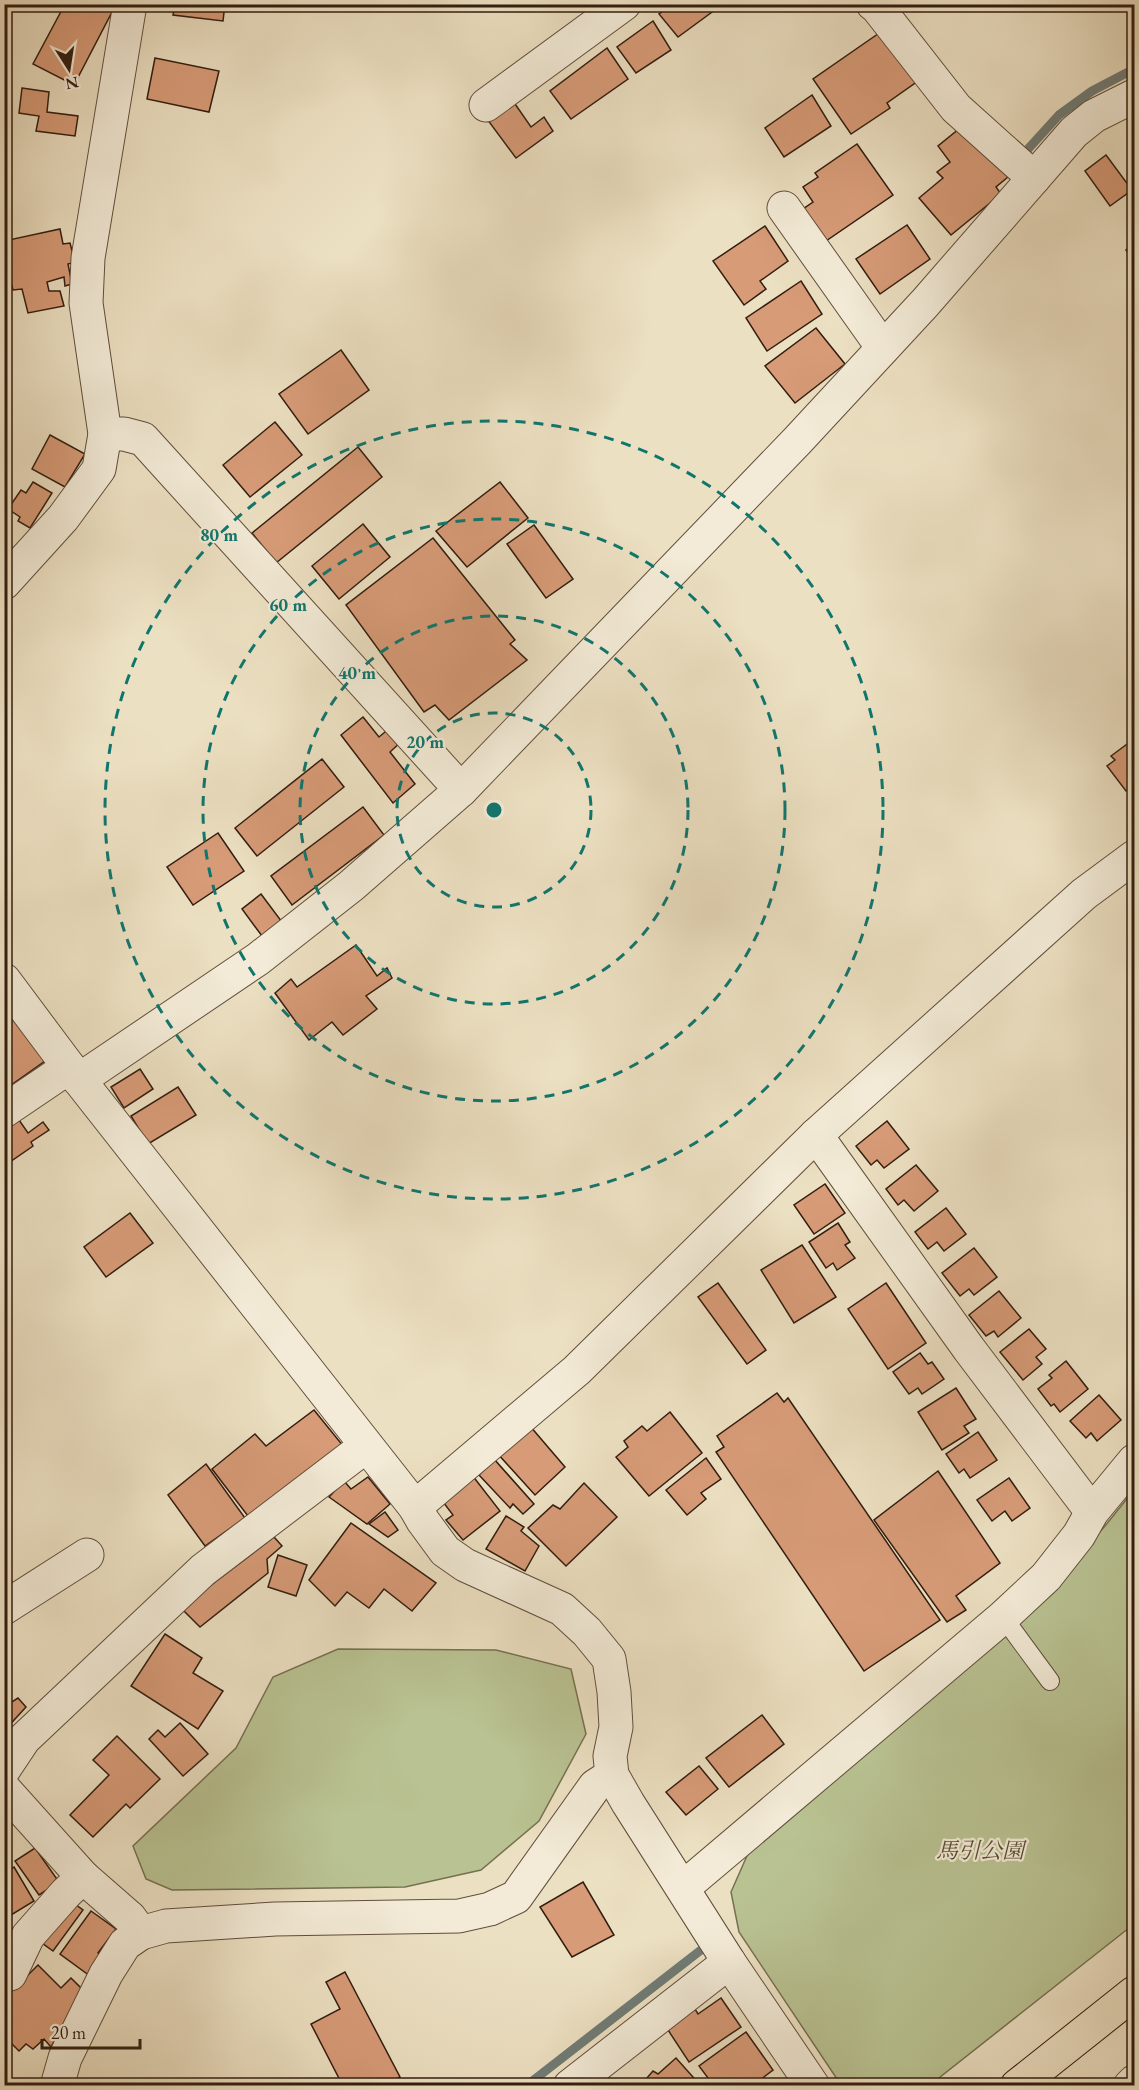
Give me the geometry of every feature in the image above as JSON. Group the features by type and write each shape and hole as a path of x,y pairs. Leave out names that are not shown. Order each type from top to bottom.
{"highway":[{"path":"1017,2085 1134,1993"}],"street":[{"path":"4,583 63,518 99,469 105,434 86,303 88,258 130,4"},
{"path":"486,105 624,4"},
{"path":"873,4 956,108 1034,178"},
{"path":"4,1110 74,1073 258,959 351,886 461,790 884,348 1074,132 1094,116 1134,96"},
{"path":"784,208 884,348"},
{"path":"105,434 124,434 142,440 461,790"},
{"path":"416,1507 577,1370 816,1135 1084,894 1134,857"},
{"path":"4,980 74,1073 416,1507 423,1521 445,1551 465,1565 562,1609 587,1632 609,1659 616,1727 610,1756 612,1775 729,1962 813,2085"},
{"path":"816,1135 969,1349 1092,1512"},
{"path":"4,1769 24,1739 203,1570 366,1446"},
{"path":"684,1887 1003,1617 1046,1577 1079,1535 1092,1512 1134,1461"},
{"path":"4,1608 87,1555"},
{"path":"57,2085 65,2058 106,1974 125,1944 141,1933 177,1926 275,1919 459,1916 490,1909 516,1897 594,1786 612,1775"},
{"path":"4,1789 83,1877 130,1918 141,1933"},
{"path":"11,1966 28,1936 83,1877"},
{"path":"570,2085 729,1962"},
{"path":"1130,2085 1134,2082"}],"lane":[{"path":"1003,1617 1050,1681"}],"green space":[{"name":"馬引公園","path":"1134,1490 1134,1924 930,2085 841,2085 739,1932 731,1892 754,1840 1047,1590"},
{"path":"338,1649 496,1650 571,1669 586,1734 539,1821 481,1870 405,1887 172,1890 146,1879 133,1846 236,1748 273,1677"}],"building":[{"path":"65,4 97,4 112,12 74,85 33,64"},
{"path":"175,4 225,4 223,21 173,15"},
{"path":"673,4 723,4 678,37 659,14"},
{"path":"653,21 671,50 636,73 617,47"},
{"path":"885,29 918,81 887,103 890,108 851,134 813,79"},
{"path":"607,48 628,79 571,119 550,91"},
{"path":"155,58 219,71 209,112 147,99"},
{"path":"22,88 49,92 47,112 78,116 75,136 36,131 39,116 19,113"},
{"path":"812,95 831,126 784,157 765,128"},
{"path":"513,101 531,127 544,117 553,131 516,158 487,119"},
{"path":"965,124 1008,177 996,187 1001,194 951,235 919,198 943,178 937,172 950,162 938,146"},
{"path":"857,144 893,195 823,243 800,211 813,202 803,187 818,177 815,173"},
{"path":"1106,155 1132,190 1110,206 1085,171"},
{"path":"907,225 930,259 880,294 856,259"},
{"path":"765,226 788,261 760,281 766,289 744,305 713,261"},
{"path":"60,229 63,244 70,243 75,262 68,264 72,284 65,286 64,277 47,282 49,291 60,291 64,306 28,313 22,289 13,290 4,256 4,241"},
{"path":"1134,244 1134,262 1126,250"},
{"path":"801,281 822,314 767,351 746,318"},
{"path":"816,328 845,364 795,403 765,366"},
{"path":"341,350 369,390 308,434 279,394"},
{"path":"275,422 302,455 250,497 223,465"},
{"path":"50,435 85,454 65,487 32,469"},
{"path":"358,447 382,477 276,563 252,533"},
{"path":"33,482 52,493 30,528 18,521 20,517 8,509 21,490 26,493"},
{"path":"500,482 528,518 467,567 436,531"},
{"path":"363,524 390,557 339,599 312,566"},
{"path":"534,525 573,579 546,598 507,544"},
{"path":"433,538 515,640 510,644 527,660 449,720 435,705 424,712 346,605"},
{"path":"363,717 379,737 391,727 402,741 390,752 415,784 393,803 341,735"},
{"path":"1134,739 1134,785 1126,791 1107,766 1115,760 1111,756"},
{"path":"322,759 344,787 257,856 235,828"},
{"path":"363,807 384,835 292,905 271,876"},
{"path":"218,833 244,871 193,905 167,867"},
{"path":"261,894 282,922 262,936 242,909"},
{"path":"356,945 377,976 387,968 392,978 366,996 377,1009 343,1035 332,1022 309,1040 275,993 291,979 297,987"},
{"path":"4,1010 45,1061 4,1090"},
{"path":"140,1069 153,1089 124,1108 111,1087"},
{"path":"178,1087 196,1115 148,1144 131,1116"},
{"path":"19,1120 28,1133 43,1122 49,1130 31,1142 33,1146 4,1166 4,1130"},
{"path":"887,1121 909,1149 884,1168 877,1160 871,1165 856,1146"},
{"path":"916,1165 938,1191 914,1211 904,1200 898,1205 886,1189"},
{"path":"825,1184 845,1213 814,1234 794,1205"},
{"path":"946,1208 966,1234 944,1251 937,1242 928,1249 915,1232"},
{"path":"130,1213 153,1243 106,1277 84,1247"},
{"path":"838,1223 850,1242 845,1245 855,1258 837,1270 833,1263 826,1268 809,1242"},
{"path":"802,1245 836,1297 794,1323 761,1270"},
{"path":"974,1248 997,1277 974,1295 969,1289 960,1296 942,1273"},
{"path":"718,1283 766,1350 747,1364 698,1297"},
{"path":"886,1283 926,1343 888,1369 848,1309"},
{"path":"999,1291 1021,1318 998,1337 994,1331 986,1336 969,1315"},
{"path":"1029,1329 1046,1349 1036,1357 1042,1364 1023,1380 1000,1352"},
{"path":"920,1353 928,1364 932,1362 944,1379 922,1394 918,1388 909,1394 893,1372"},
{"path":"1066,1361 1088,1389 1060,1412 1054,1404 1051,1406 1038,1389 1052,1378 1049,1375"},
{"path":"956,1388 976,1419 964,1426 969,1433 942,1450 918,1412"},
{"path":"777,1393 784,1402 788,1398 940,1620 864,1671 716,1452 724,1447 717,1436"},
{"path":"1099,1395 1121,1420 1097,1441 1091,1433 1086,1438 1070,1421"},
{"path":"314,1410 344,1447 248,1516 212,1469 255,1434 266,1446"},
{"path":"670,1412 702,1453 649,1496 616,1457 628,1447 624,1441 642,1426 647,1431"},
{"path":"530,1426 565,1467 535,1495 497,1453"},
{"path":"978,1432 997,1460 970,1478 964,1469 959,1473 946,1454"},
{"path":"706,1458 721,1479 701,1493 706,1499 687,1515 666,1490"},
{"path":"494,1459 534,1504 523,1514 513,1504 510,1508 479,1475"},
{"path":"206,1464 245,1518 205,1546 168,1495"},
{"path":"938,1471 1000,1563 956,1596 966,1610 947,1622 874,1520"},
{"path":"472,1475 500,1511 463,1540 446,1520 453,1515 440,1498"},
{"path":"368,1477 390,1504 367,1524 329,1497 344,1481 351,1489"},
{"path":"1009,1478 1030,1508 1012,1521 1005,1511 992,1521 977,1500"},
{"path":"584,1483 617,1517 566,1566 528,1528 553,1505 560,1509"},
{"path":"385,1512 398,1530 388,1537 369,1524"},
{"path":"506,1516 524,1527 521,1531 539,1546 525,1571 486,1549"},
{"path":"351,1523 436,1583 412,1611 384,1589 369,1608 347,1592 335,1606 309,1580"},
{"path":"274,1537 282,1546 267,1559 268,1573 200,1627 181,1608"},
{"path":"278,1555 307,1565 296,1596 268,1587"},
{"path":"165,1634 202,1658 193,1673 223,1691 198,1729 131,1686"},
{"path":"18,1698 26,1707 4,1731 4,1707"},
{"path":"762,1715 784,1744 729,1787 706,1758"},
{"path":"180,1723 208,1754 183,1776 149,1739 158,1730 165,1737"},
{"path":"117,1736 160,1779 130,1808 126,1804 93,1837 70,1815 109,1775 93,1760"},
{"path":"699,1766 718,1789 686,1815 666,1792"},
{"path":"35,1848 59,1882 39,1895 15,1861"},
{"path":"14,1867 34,1901 6,1918 15,1934 4,1941 4,1873"},
{"path":"583,1882 614,1935 572,1957 540,1907"},
{"path":"72,1902 83,1910 53,1951 42,1943"},
{"path":"91,1911 116,1929 98,1953 104,1958 90,1976 60,1954"},
{"path":"38,1965 61,1988 71,1978 82,1989 51,2047 44,2039 33,2049 26,2044 19,2051 4,2036 4,1999"},
{"path":"345,1972 400,2077 384,2086 343,2086 311,2024 340,2009 326,1982"},
{"path":"721,1998 741,2027 689,2062 668,2030 695,2009 698,2014"},
{"path":"746,2032 773,2070 752,2086 714,2086 699,2066"},
{"path":"676,2058 701,2086 640,2086 653,2071 658,2074"}],"waterway":[{"path":"1028,149 1059,115 1092,91 1134,69"},
{"path":"526,2086 701,1950"}]}
